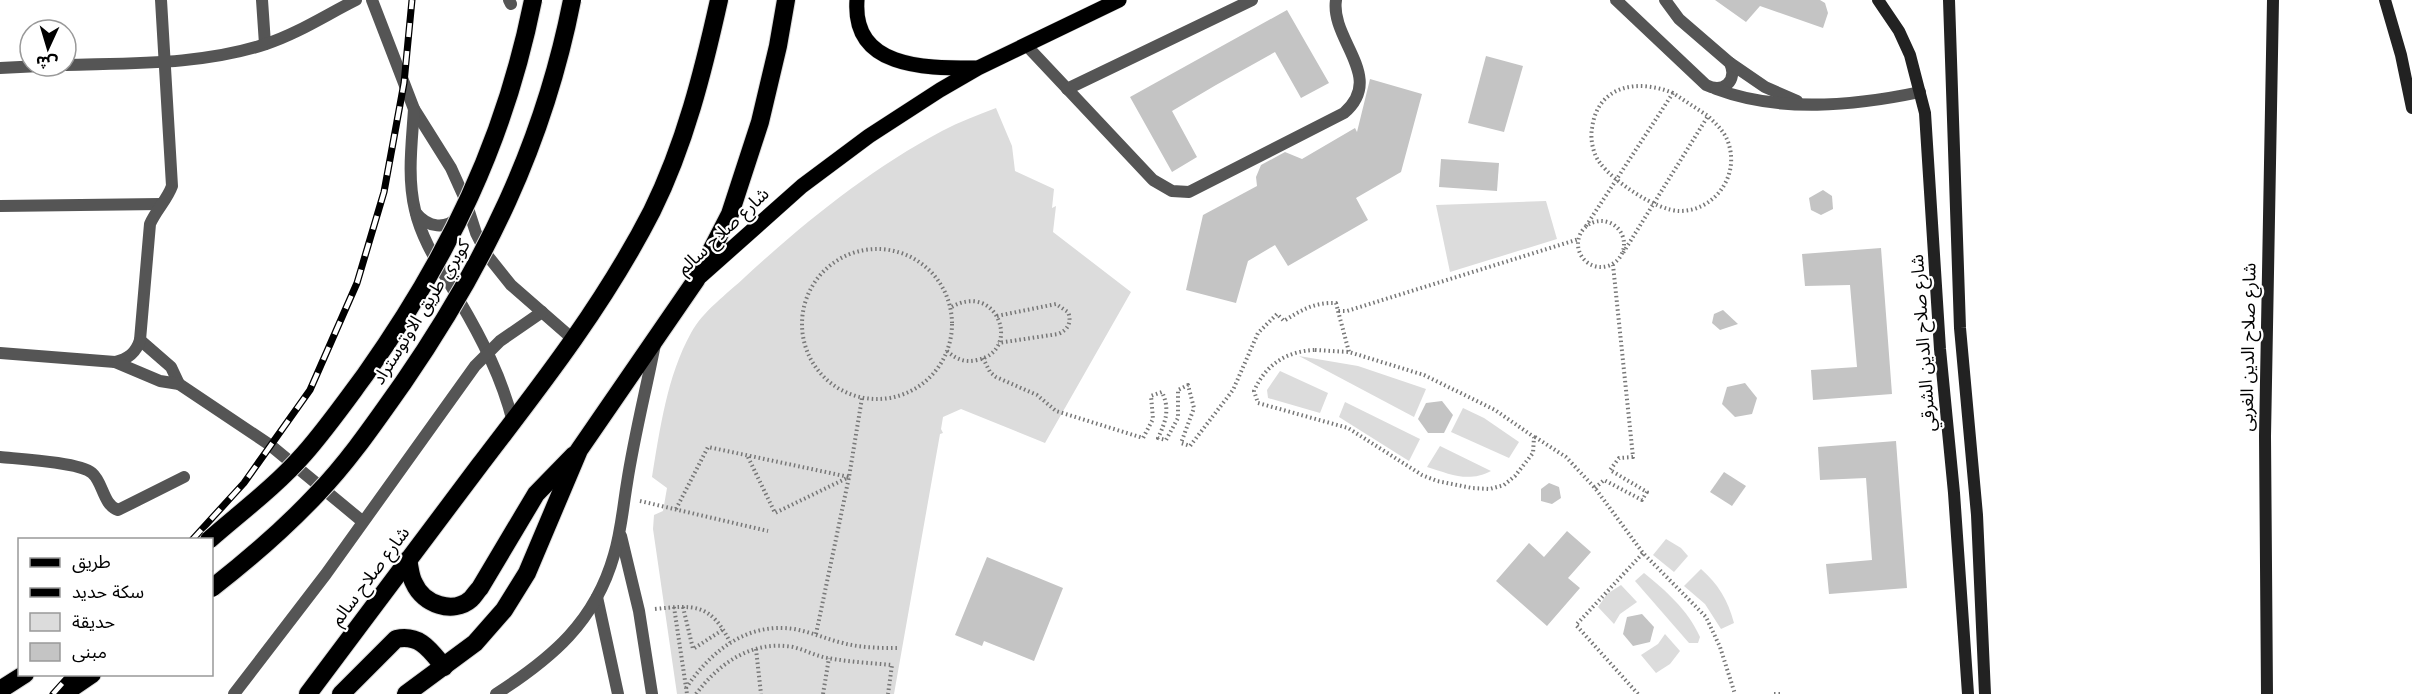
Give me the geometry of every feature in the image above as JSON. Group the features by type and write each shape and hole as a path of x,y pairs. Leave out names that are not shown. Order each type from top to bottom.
{"highway":[{"name":"كوبري طريق الاوتوستراد","path":"211,538 259,497 310,446 391,338 442,255 474,191 499,128 526,37 533,0"},
{"name":"كوبري طريق الاوتوستراد","path":"213,587 240,566 317,494 384,410 426,351 464,288 507,206 542,116 564,42 572,0"},
{"name":"شارع صلاح سالم","path":"308,694 574,340 618,274 653,209 680,144 699,89 719,0"},
{"path":"696,280 730,214 760,122 786,0"},
{"name":"شارع صلاح سالم","path":"406,694 475,643 504,610 527,573 579,450 696,280"},
{"path":"408,560 414,584 426,598 440,606 456,606 470,600 480,588 536,494 549,478 579,450"},
{"path":"342,694 396,639 407,637 417,639 444,667"},
{"path":"0,690 22,676"},
{"path":"63,694 90,676"}],"main road":[{"path":"857,0 856,15 864,37 870,45 887,57 929,67 978,68"},
{"name":"شارع صلاح سالم","path":"696,280 802,186 869,136 978,68 1119,0"},
{"name":"شارع صلاح الدين الشرقي","path":"1878,0 1899,31 1910,55 1925,113 1940,349 1954,493 1968,694"},
{"path":"1949,0 1960,328 1976,494 1985,694"},
{"name":"شارع صلاح الدين الغربى","path":"2267,694 2264,448 2273,0"},
{"path":"2385,0 2401,55 2412,108"}],"lane":[{"path":"115,362 131,356 140,340 150,224 172,186 161,0"},
{"path":"262,0 265,44"},
{"path":"78,65 166,61 221,55 265,44 293,33 356,0"},
{"path":"372,0 414,109 445,157 465,199 476,233 487,255 511,285 574,340"},
{"path":"1067,89 1252,0"},
{"path":"1026,45 1162,187 1181,193 1198,190 1352,107 1357,98 1360,82 1336,13 1336,0"},
{"path":"1616,0 1706,85 1750,100 1786,104 1850,102 1920,92"},
{"path":"1665,0 1679,19 1730,63 1766,87 1804,103"},
{"path":"1716,89 1726,86 1732,79 1734,73 1730,63"},
{"path":"0,68 18,67"},
{"path":"414,109 411,179 415,212 426,242 476,330 506,393 513,422"},
{"path":"415,212 430,225 440,226 458,217 465,199"},
{"path":"0,206 161,204"},
{"path":"234,694 326,574 362,521 487,353 542,312"},
{"path":"140,340 171,367 178,384"},
{"path":"496,694 555,651 585,617 597,597 610,566 620,532 627,482 656,340"},
{"path":"0,353 115,362 160,381 178,384 270,446 362,521"},
{"path":"0,457 87,469 99,481 110,504 118,510 184,477"},
{"path":"620,532 639,611 652,694"},
{"path":"597,597 618,694"}],"path":[{"path":"1639,84 1656,86 1673,93 1708,117 1722,131 1729,145 1732,161 1729,177 1721,191 1710,202 1695,209 1679,211 1654,203 1617,180 1599,162 1592,146 1592,128 1597,112 1607,98 1622,88 1639,84"},
{"path":"1673,93 1579,238 1580,253 1589,264 1597,267 1613,265 1623,253 1708,117"},
{"path":"1586,226 1600,221 1614,224 1624,237 1623,253"},
{"path":"1338,311 1347,311 1579,238"},
{"path":"886,250 915,260 938,280 950,308 952,330 947,351 931,377 913,390 892,398 862,398 834,386 813,364 803,335 805,305 810,291 819,278 842,259 856,253 886,250"},
{"path":"1595,488 1604,480 1642,500 1647,492 1610,470 1620,458 1633,457 1613,265"},
{"path":"947,351 961,360 971,361 983,358 989,355 998,343 1002,330 997,316 987,305 978,301 969,300 950,308"},
{"path":"983,358 990,372 996,377 1037,395 1056,411 1143,438 1153,419 1151,396 1162,392 1166,400 1166,419 1158,438 1166,440 1178,418 1178,390 1188,385 1194,408 1181,443 1190,446 1233,390 1258,333 1277,314 1284,321 1309,306 1335,303 1349,352"},
{"path":"997,316 1056,304 1068,312 1070,321 1066,329 1058,334 998,343"},
{"path":"1534,437 1533,453 1515,476 1504,485 1490,489 1472,488 1437,481 1422,475 1348,428 1264,406 1255,398 1256,386 1281,358 1297,351 1349,352 1424,375 1495,411 1566,457 1595,488 1643,553 1706,617 1720,647 1735,694"},
{"path":"816,634 849,477 862,398"},
{"path":"676,510 708,447 849,477"},
{"path":"748,456 775,513 849,477"},
{"path":"625,497 768,531"},
{"path":"1638,694 1576,625 1643,553"},
{"path":"674,607 687,694"},
{"path":"683,607 693,649 724,630"},
{"path":"639,611 694,607 706,611 720,622 730,642"},
{"path":"686,688 696,673 730,642 749,633 776,628 791,629 861,646 898,648"},
{"path":"696,694 716,669 731,658 756,649 784,646 828,658 892,665 888,694"},
{"path":"756,649 761,694"},
{"path":"823,694 828,658"},
{"path":"1774,694 1782,694"}],"green space":[{"path":"996,108 1012,146 1015,171 1054,189 1052,208 1056,206 1053,232 1131,292 1045,443 961,409 943,417 941,429 943,433 940,434 894,694 677,694 653,529 654,515 663,511 667,488 652,477 670,385 691,333 716,303 791,236 863,180 915,146 948,128"},
{"path":"1546,201 1557,239 1450,272 1436,205"},
{"path":"1299,356 1358,366 1426,389 1414,417"},
{"path":"1280,371 1328,393 1320,413 1268,398 1267,390"},
{"path":"1345,402 1420,439 1409,461 1339,417"},
{"path":"1463,408 1484,418 1519,442 1509,458 1451,432"},
{"path":"1440,446 1491,471 1483,475 1467,477 1451,475 1427,467"},
{"path":"1666,539 1681,548 1688,556 1674,572 1653,555"},
{"path":"1701,569 1722,593 1734,623 1721,629 1705,604 1684,586"},
{"path":"1644,573 1683,609 1700,637 1698,643 1689,643 1635,581"},
{"path":"1621,585 1637,602 1620,614 1614,624 1598,607 1607,594"},
{"path":"1665,634 1680,651 1670,664 1656,673 1641,655 1658,644"}],"building":[{"path":"1715,0 1820,0 1825,3 1828,13 1823,28 1760,6 1746,22"},
{"path":"1287,10 1329,83 1301,98 1275,52 1216,85 1172,111 1197,157 1172,172 1130,97"},
{"path":"1486,56 1523,66 1504,132 1468,123"},
{"path":"1370,79 1422,94 1401,172 1356,198 1368,220 1288,266 1275,245 1248,261 1236,303 1186,290 1203,215 1257,186 1256,177 1261,165 1285,152 1302,159 1355,128 1357,132"},
{"path":"1441,159 1499,163 1497,191 1439,187"},
{"path":"1823,190 1832,196 1833,209 1821,215 1811,210 1809,198"},
{"path":"1881,248 1892,394 1813,400 1811,370 1857,367 1850,285 1805,286 1802,254"},
{"path":"1723,310 1738,324 1720,330 1712,323 1714,314"},
{"path":"1745,383 1757,398 1752,414 1735,417 1722,404 1727,387"},
{"path":"1442,401 1453,415 1444,433 1428,433 1418,419 1426,403"},
{"path":"1896,441 1907,588 1829,594 1826,564 1872,560 1866,478 1820,480 1818,447"},
{"path":"1724,472 1746,486 1732,506 1710,492"},
{"path":"1549,483 1559,487 1561,498 1552,504 1541,501 1541,489"},
{"path":"1567,531 1591,552 1568,578 1580,588 1547,626 1496,581 1529,543 1544,557"},
{"path":"987,557 1063,588 1034,661 984,641 982,646 955,635"},
{"path":"1642,614 1654,627 1650,642 1633,646 1623,634 1627,617"}],"railway":[{"path":"194,538 244,483 310,390 357,283 384,192 404,83 412,0"},
{"path":"53,694 69,676"}]}
